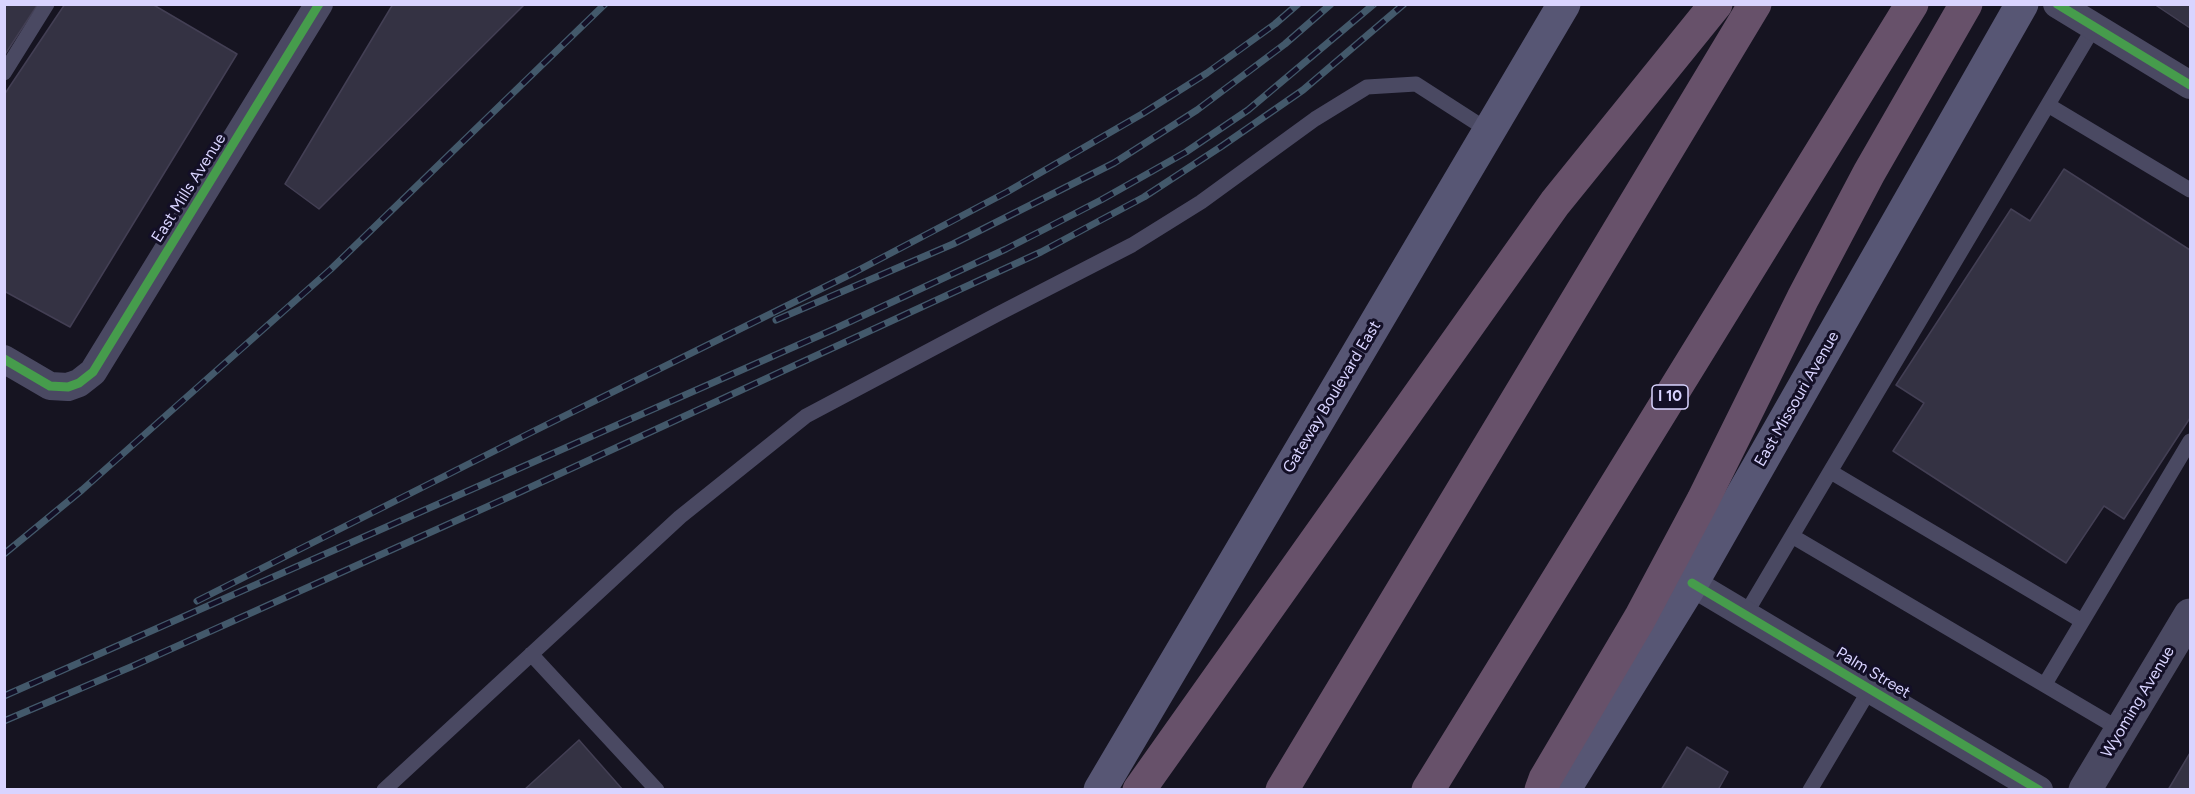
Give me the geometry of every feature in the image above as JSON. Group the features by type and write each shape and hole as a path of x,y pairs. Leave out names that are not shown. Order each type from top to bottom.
{"highway":[{"path":"1139,789 1555,203 1716,4"},
{"path":"1282,789 1755,4"},
{"name":"I 10","path":"1428,789 1912,4"},
{"path":"1541,789 1640,618 1863,183 1966,4"}],"main road":[{"name":"Gateway Boulevard East","path":"1100,789 1564,4"},
{"name":"East Missouri Avenue","path":"1564,789 1692,583 2022,4"}],"street":[{"name":"East Mills Avenue","path":"4,359 50,386 68,387 79,383 93,372 320,4"},
{"path":"2057,4 2190,85"},
{"name":"Palm Street","path":"1692,583 2038,789"},
{"name":"Wyoming Avenue","path":"2085,789 2190,615"}],"lane":[{"path":"4,73 47,4"},
{"path":"1746,615 2094,27"},
{"path":"384,789 680,517 806,416 1132,245 1201,202 1315,119 1367,87 1416,84 1489,130"},
{"path":"2048,105 2190,190"},
{"path":"2045,684 2190,441"},
{"path":"1831,472 2082,621"},
{"path":"1792,536 2121,730"},
{"path":"531,654 657,789"},
{"path":"1810,789 1870,689"}],"building":[{"path":"4,4 38,4 4,56"},
{"path":"65,4 152,4 237,54 70,327 4,291 4,95"},
{"path":"393,4 525,4 319,209 285,184"},
{"path":"2154,4 2190,4 2190,28"},
{"path":"2064,169 2190,250 2190,418 2124,519 2104,506 2066,563 1893,451 1924,403 1896,385 2011,209 2030,221"},
{"path":"579,740 623,790 524,790"},
{"path":"1687,747 1728,772 1718,790 1661,790"},
{"path":"2190,753 2190,790 2168,790"}],"railway":[{"path":"4,554 82,490 331,269 605,4"},
{"path":"197,601 855,272 1007,192 1142,114 1207,73 1275,24 1298,4"},
{"path":"776,320 953,244 1114,163 1197,110 1285,44 1331,4"},
{"path":"4,696 832,330 1006,249 1101,200 1186,152 1248,110 1374,4"},
{"path":"4,721 133,666 520,492 1041,252 1144,197 1222,146 1303,90 1404,4"}],"cycle path":[{"path":"4,359 50,386 68,387 79,383 93,372 319,4"},
{"path":"2057,4 2190,85"},
{"path":"1692,583 2039,790"}]}
